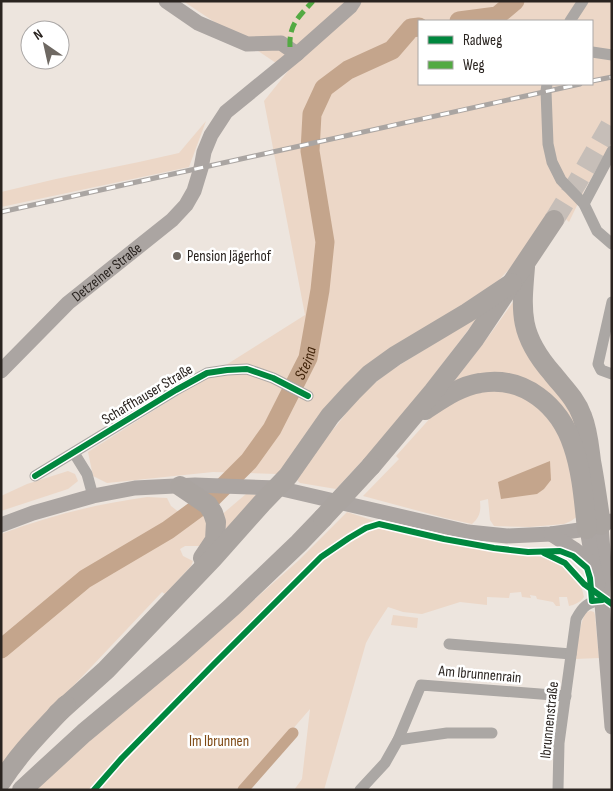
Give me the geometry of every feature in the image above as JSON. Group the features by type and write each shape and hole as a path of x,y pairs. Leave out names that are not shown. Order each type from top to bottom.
{"highway":[{"path":"22,790 84,733 232,607 299,543 371,466 413,418 475,338 554,220"},
{"path":"525,264 523,294 525,328 541,360 568,392 582,416 587,433 600,525"},
{"path":"58,714 106,670 278,488 330,416 370,374 395,356 467,313 512,283"},
{"path":"413,418 462,388 479,383 497,381 531,391 545,401 558,415 567,430 600,525"},
{"path":"594,481 612,493"},
{"path":"1,782 33,739 203,558 215,540 216,522 213,513 208,505 188,487"}],"main road":[{"path":"166,1 198,23 247,44 281,43 297,54"},
{"name":"Detzelner Straße","path":"1,371 68,303 172,220 186,205 194,191 204,152 211,135 226,112 297,54 350,7 354,1"},
{"path":"1,525 41,510 93,496 135,488 249,486 278,488 468,532 507,536 551,534 600,525"},
{"path":"593,564 600,525"},
{"path":"600,525 604,549 602,600 612,727"},
{"path":"551,534 593,564 604,580"}],"street":[{"path":"571,20 583,1"},
{"path":"593,52 612,56"},
{"path":"547,85 548,144 552,162 561,180 584,204 597,231 612,244"},
{"path":"584,204 612,152"},
{"path":"612,302 598,364 601,370 612,374"},
{"name":"Schaffhauser Straße","path":"35,476 176,390 207,374 227,370 247,370 273,378 308,396"},
{"path":"74,453 87,474 93,496"},
{"name":"Ibrunnenstraße","path":"558,790 559,744 576,619 586,605 602,600"},
{"path":"448,644 571,654"},
{"name":"Am Ibrunnenrain","path":"360,790 385,762 398,740 421,685 566,696"},
{"path":"398,740 447,733 492,734"}],"green space":[{"path":"183,1 612,1 612,142 585,189 569,222 552,206 514,264 499,280 420,333 277,474 213,472 107,483 93,476 88,452 305,315 264,101 288,71"},
{"path":"206,121 189,167 1,207 1,192 179,153"},
{"path":"518,295 554,383 582,434 551,399 452,384"},
{"path":"480,315 415,400 336,489 300,483 297,480 313,452 357,399 371,386 390,371"},
{"path":"491,388 532,399 566,442 578,516 564,524 530,527 494,526 490,520 488,499 480,501 479,514 472,524 363,496 399,459 396,456 433,415 454,400"},
{"path":"68,471 75,474 78,481 68,489 1,511 1,496 27,484"},
{"path":"246,494 257,495 219,541 219,517"},
{"path":"147,497 167,498 171,506 180,513 193,503 202,511 209,529 203,546 185,546 180,549 183,556 193,561 191,566 165,594 162,592 25,737 1,769 1,534 73,511"},
{"name":"Im Ibrunnen","path":"347,512 378,522 373,527 379,526 444,541 547,558 565,567 582,589 584,597 577,603 569,606 567,597 559,597 560,606 556,606 553,602 537,599 536,596 530,595 531,598 522,597 521,592 510,593 509,598 487,597 487,605 460,602 422,614 403,612 388,607 366,643 324,790 294,790 302,779 310,709 240,790 103,790 103,785 91,790 33,790 227,624 298,561"},
{"path":"591,611 595,615 599,658 575,659 582,620 587,612"},
{"path":"393,615 418,618 417,628 391,625"}],"shaded area":[{"path":"550,461 551,480 544,489 537,494 501,499 498,482"}],"waterway":[{"name":"Steina","path":"467,20 497,16 515,1"},
{"name":"Steina","path":"1,649 85,579 168,530 213,497 249,461 272,429 308,358 320,290 325,242 310,151 312,114 324,88 348,70 392,50 411,28 418,27"},
{"path":"243,790 293,733"}],"tunnel":[{"path":"554,220 612,122"}],"railway":[{"path":"593,81 612,77"},
{"path":"1,212 575,85"}],"marked path":[{"path":"290,47 293,27 313,1"}],"cycle path":[{"path":"35,476 207,373 247,369 273,378 308,396"},
{"path":"94,790 122,758 321,557 366,528 379,524 494,548 528,552 560,551 573,556 587,568 592,601 602,600"},
{"path":"544,553 565,563 584,584 612,604"}],"place":[{"name":"Pension Jägerhof","path":"177,256"}]}
